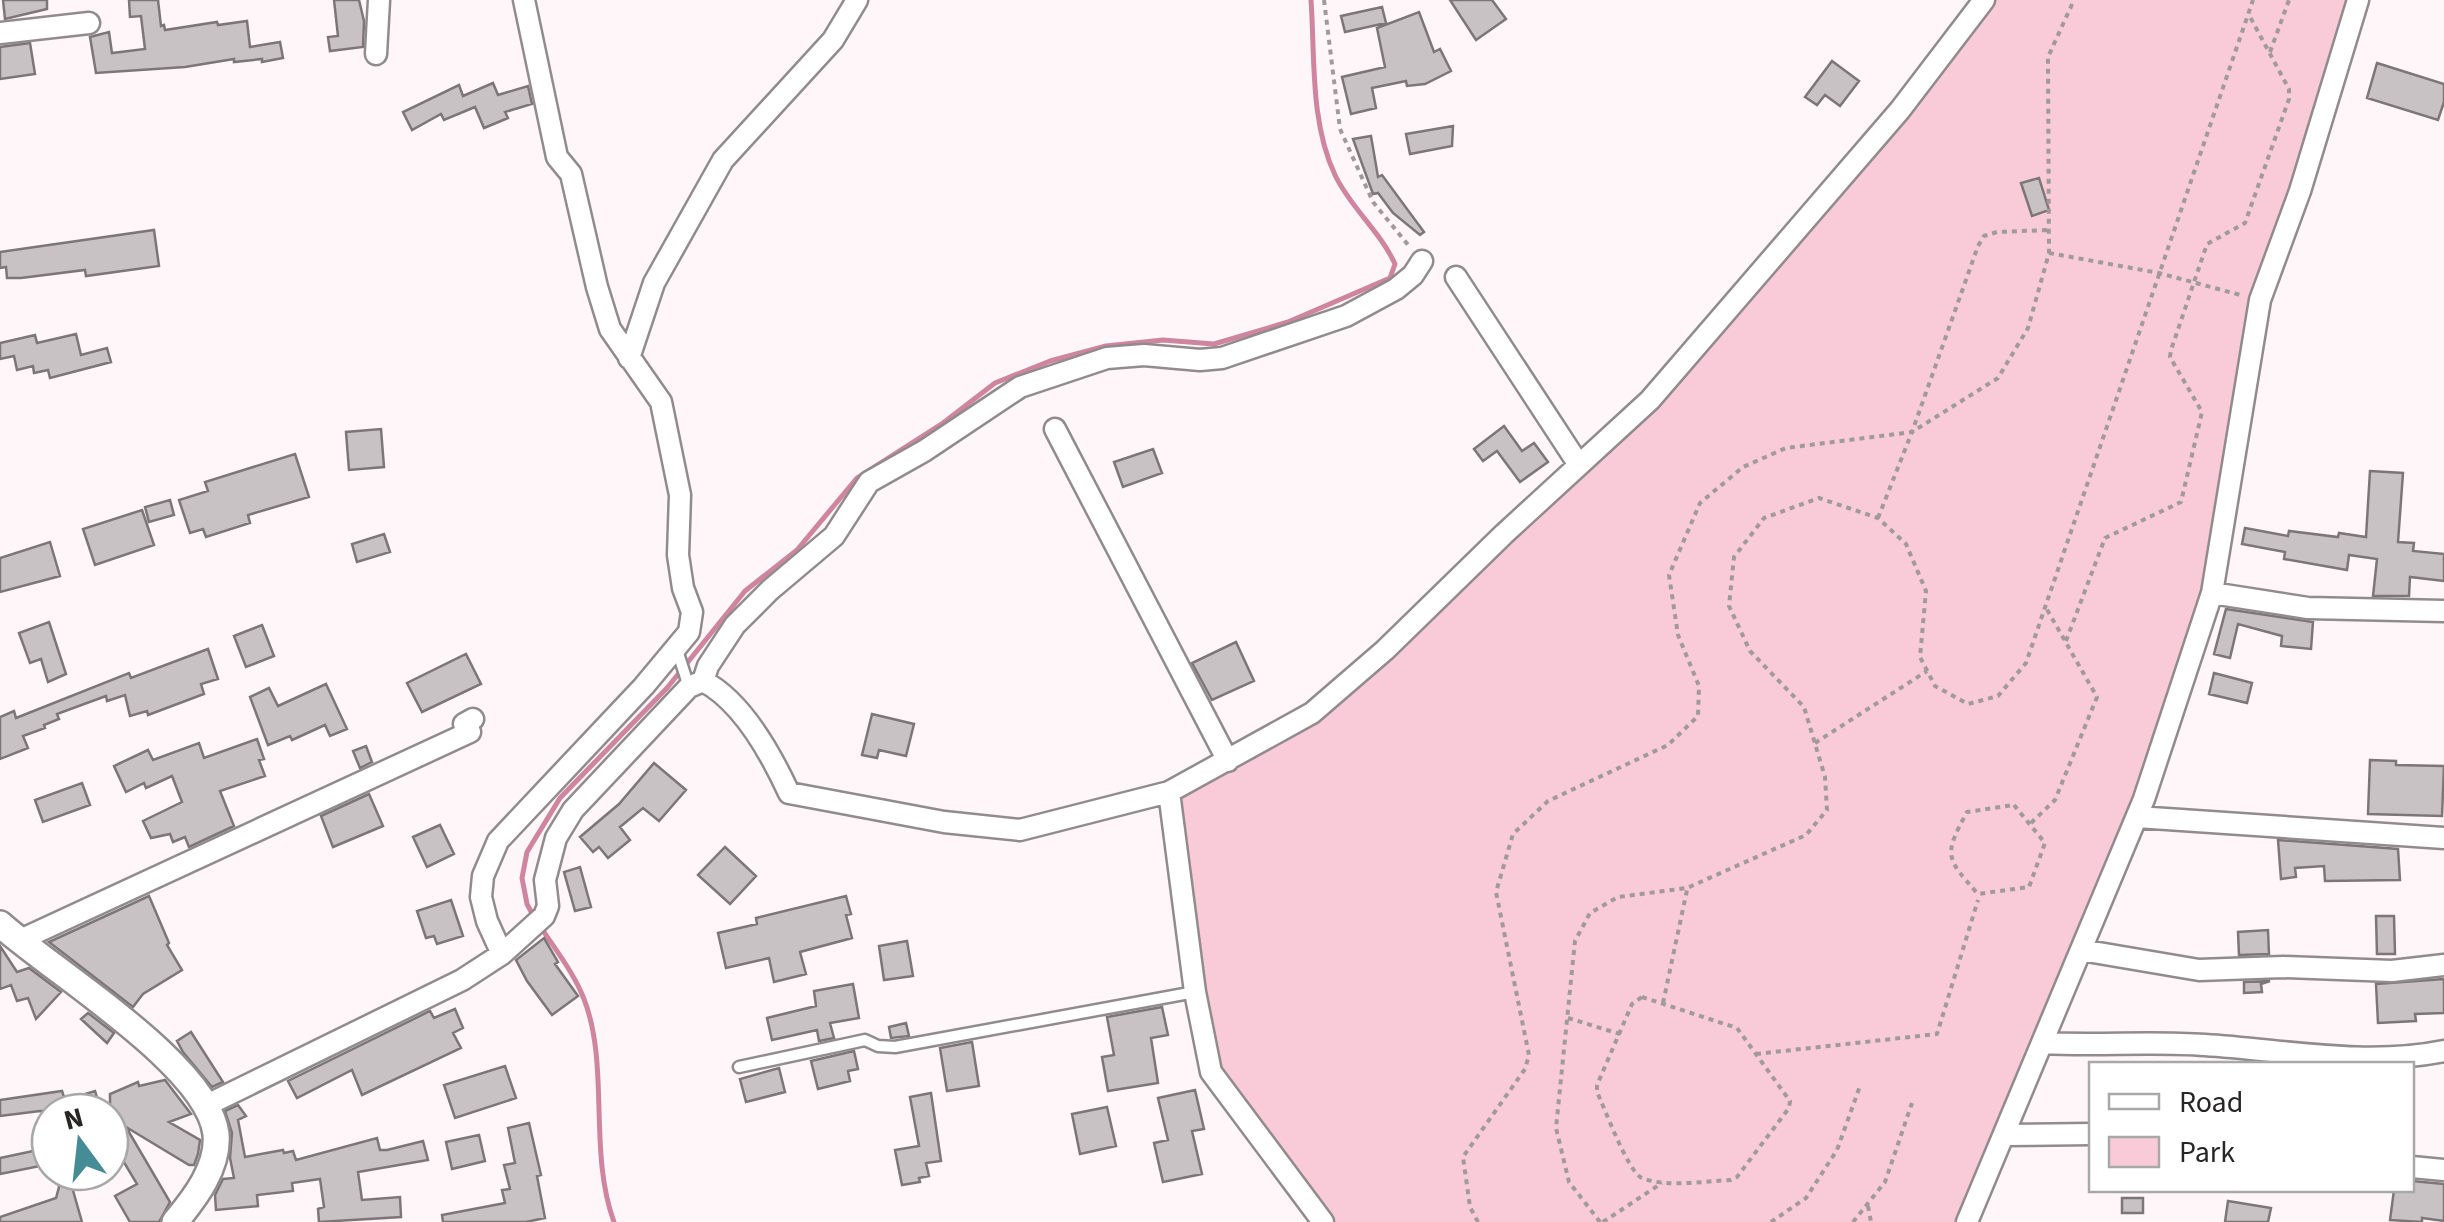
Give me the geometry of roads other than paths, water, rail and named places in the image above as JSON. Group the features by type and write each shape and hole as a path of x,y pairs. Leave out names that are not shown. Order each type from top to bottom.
{"street":[{"path":"376,54 379,0"},
{"path":"502,954 481,898 483,876 498,841 590,747 690,632 692,612 682,588 678,554 680,496 662,402 610,330 596,287 571,174 557,157 524,0"},
{"path":"629,358 654,283 723,160 833,40 857,0"},
{"path":"696,684 718,688 769,749 789,793 928,819 1020,830 1169,792 1228,761 1312,713 1385,650 1650,400 1900,110 1984,0"},
{"path":"1967,1222 2137,816 2212,592 2260,300 2300,191 2358,0"},
{"path":"0,33 89,24"},
{"path":"205,1106 462,980 502,954 544,916 548,906 544,880 556,838 573,810 696,684 735,625 834,536 869,482 924,452 1020,387 1108,358 1144,354 1200,360 1239,353 1346,316 1396,289 1422,261"},
{"path":"1456,277 1579,465"},
{"path":"1055,429 1228,761"},
{"path":"2212,592 2308,608 2444,611"},
{"path":"176,1222 214,1165 216,1133 205,1106 161,1050 9,932 470,732 464,724 473,719"},
{"path":"1169,792 1195,992 1212,1072 1323,1222"},
{"path":"2137,816 2444,838"},
{"path":"2081,950 2199,970 2392,970 2444,965"},
{"path":"2043,1042 2204,1044 2280,1054 2380,1058 2444,1051"},
{"path":"2004,1135 2089,1134"},
{"path":"2414,1167 2444,1170"}],"lane":[{"path":"676,648 696,684"},
{"path":"738,1067 866,1040 878,1046 895,1047 1195,992"}],"waterway":[{"path":"534,917 522,878 527,852 560,798 667,688 745,591 797,550 857,478 943,423 995,383 1050,361 1106,346 1163,340 1214,344 1288,322 1390,278 1395,264 1341,187 1327,155 1315,89 1311,0"},
{"path":"540,926 575,980 592,1025 602,1167 614,1222"}]}
